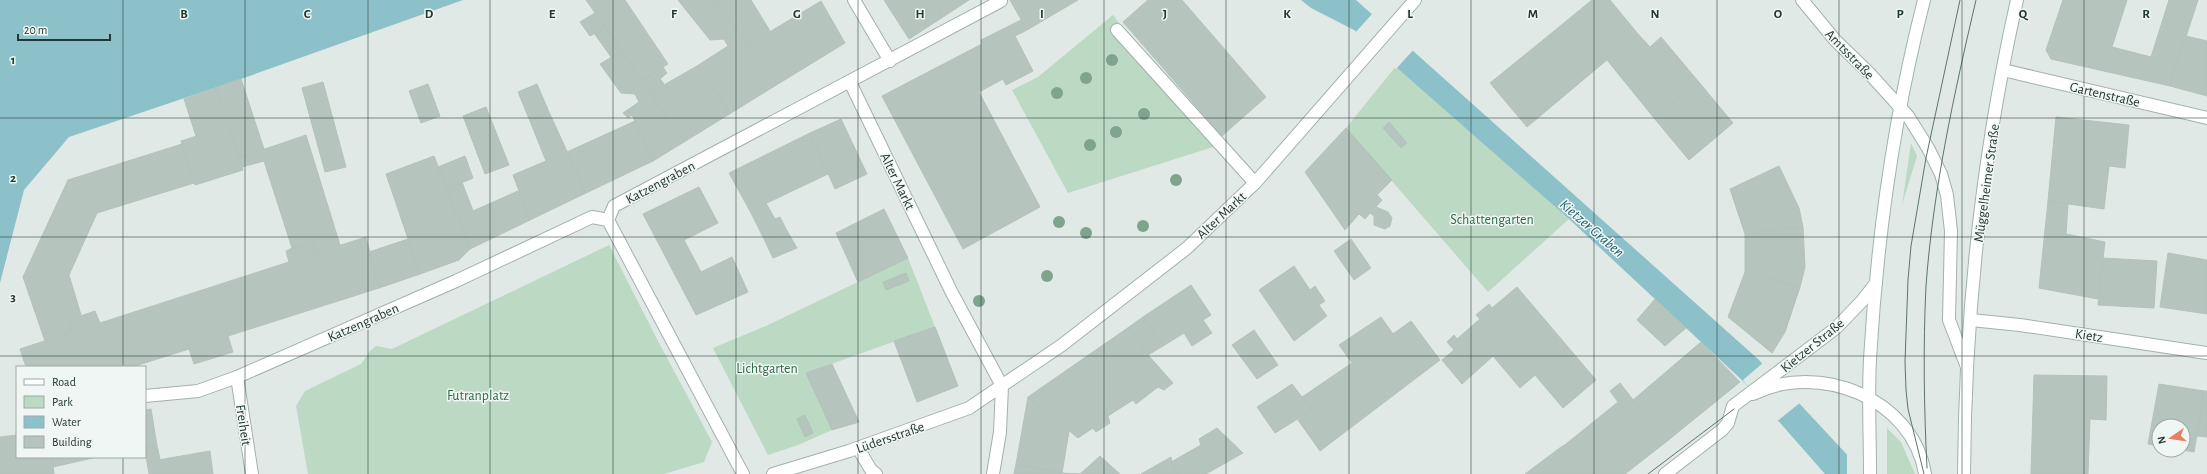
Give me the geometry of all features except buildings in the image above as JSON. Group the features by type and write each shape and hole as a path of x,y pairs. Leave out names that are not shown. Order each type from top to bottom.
{"street":[{"path":"854,0 890,61"},
{"name":"Amtsstraße","path":"1802,0 1835,40 1869,73 1900,107"},
{"path":"1870,474 1870,398 1876,283 1900,107 1924,0"},
{"name":"Müggelheimer Straße","path":"1964,474 1970,320 1987,168 2003,70 2017,0"},
{"name":"Katzengraben","path":"146,396 198,391 236,377 456,281 592,216 608,220 614,206 1001,1"},
{"name":"Alter Markt","path":"850,82 945,279 1002,386 1062,345 1187,248 1255,183 1411,5"},
{"path":"1117,30 1255,183"},
{"name":"Gartenstraße","path":"2003,70 2207,118"},
{"name":"Müggelheimer Straße","path":"1900,107 1914,125 1928,148 1941,174 1947,195 1951,231 1949,320 1967,367"},
{"path":"608,220 743,474"},
{"name":"Kietzer Straße","path":"1665,474 1728,423 1733,406 1836,328 1862,301 1876,283"},
{"name":"Kietz","path":"1970,320 2020,325 2207,353"},
{"name":"Freiheit","path":"236,377 252,474"},
{"name":"Kietzer Straße","path":"1752,393 1786,384 1810,381 1850,388 1870,398 1891,413 1904,427 1920,455 1925,474"},
{"path":"993,474 1000,432 1002,386"},
{"name":"Lüdersstraße","path":"773,474 858,448 969,408 1002,386"},
{"path":"858,448 870,470 876,474"}],"green space":[{"path":"1113,15 1213,147 1068,193 1012,90 1038,77"},
{"name":"Schattengarten","path":"1396,66 1569,219 1488,292 1346,128"},
{"path":"1911,143 1917,156 1902,205"},
{"name":"Futranplatz","path":"609,245 712,442 704,462 664,474 308,474 296,406 305,391 361,364 370,351 376,346 392,349"},
{"name":"Lichtgarten","path":"908,258 935,327 806,373 832,430 798,445 768,455 713,348 766,326"},
{"path":"1887,428 1901,442 1915,474 1887,474"}],"water":[{"path":"0,0 463,0 241,79 69,137 24,190 0,283"},
{"name":"Kietzer Graben","path":"1301,0 1356,0 1758,359 1865,474 1825,474 1744,382 1569,219 1354,30 1311,8"}],"pier":[{"path":"1373,13 1415,48 1396,69 1355,33"},
{"path":"1764,362 1801,402 1776,422 1743,380"},
{"path":"1847,452 1867,473 1867,474 1847,474"}],"tram line":[{"path":"1924,474 1908,409 1906,390 1905,362 1908,280 1911,246 1926,158 1960,0"},
{"path":"1927,468 1924,354 1926,286 1929,250 1945,142 1976,0"},
{"path":"1648,474 1734,409"}]}
